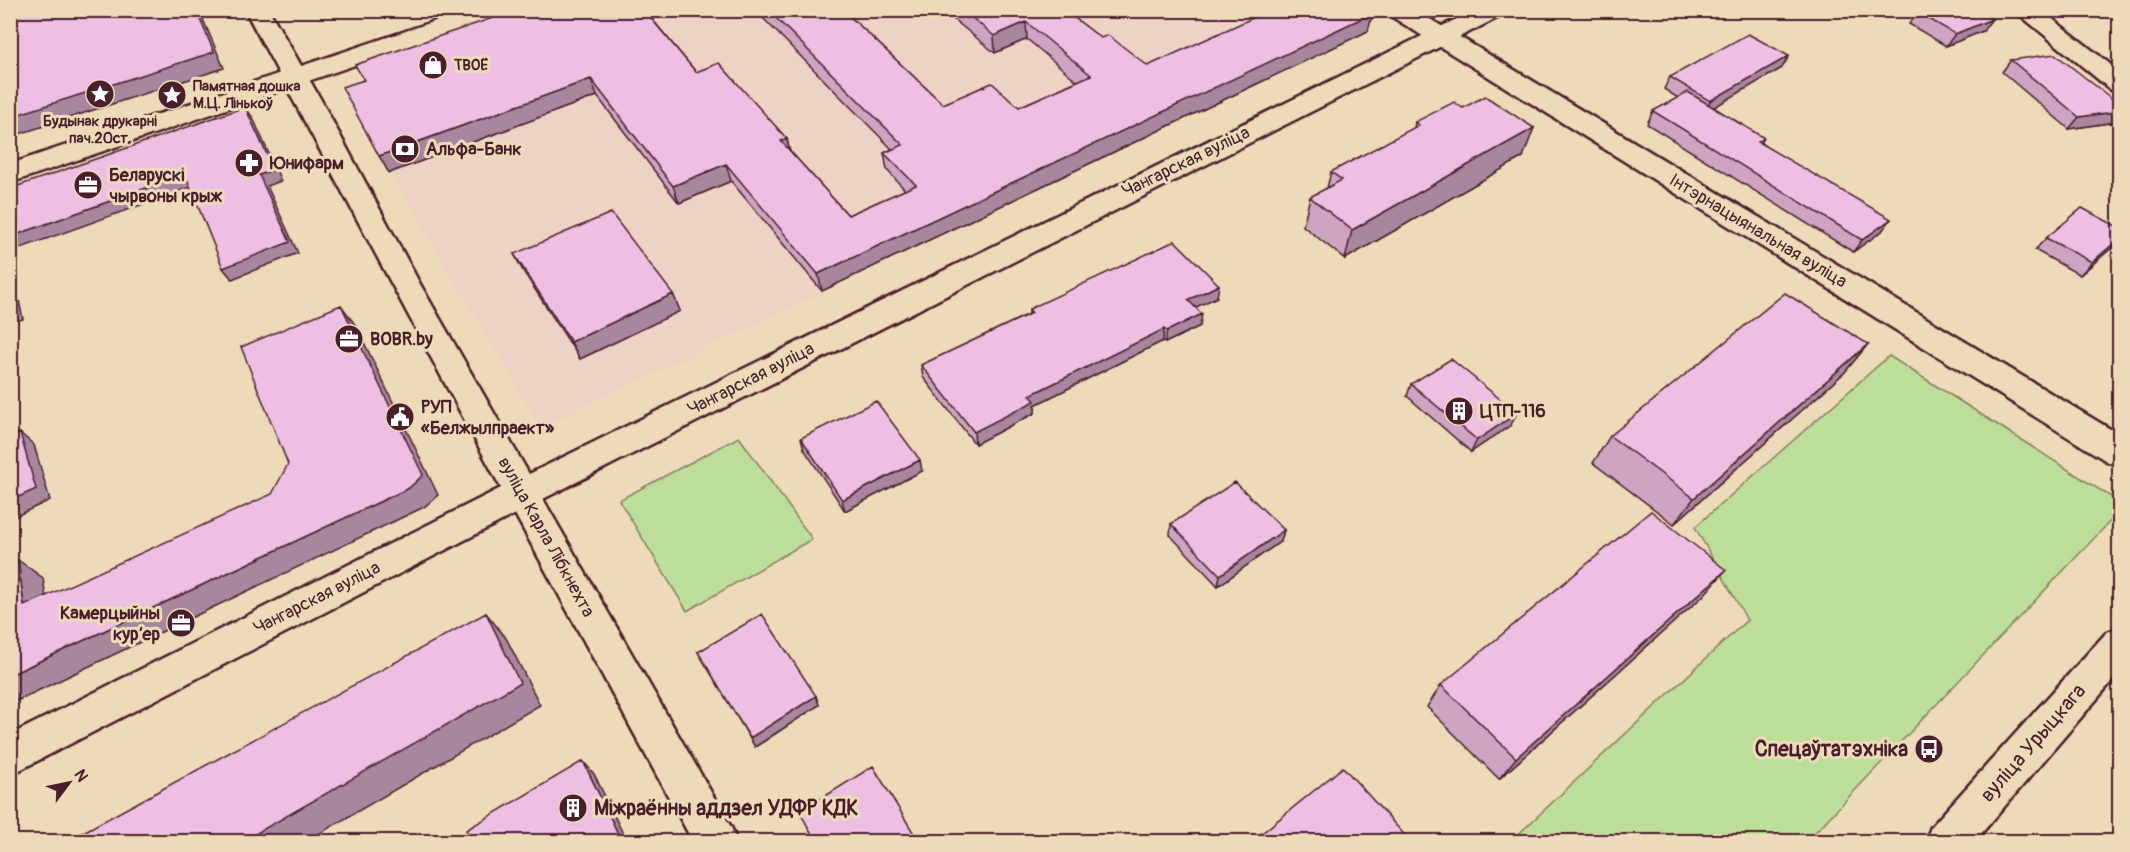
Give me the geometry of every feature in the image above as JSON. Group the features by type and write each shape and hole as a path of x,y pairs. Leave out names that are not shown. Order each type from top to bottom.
{"street":[{"name":"вуліца Карла Лібкнехта","path":"257,10 405,284 716,842"},
{"path":"10,174 493,10"},
{"name":"Інтэрнацыянальная вуліца","path":"1397,10 2120,452"},
{"name":"Чангарская вуліца","path":"10,756 523,493 1495,10"},
{"path":"2026,10 2120,85"},
{"name":"вуліца Урыцкага","path":"1946,842 2120,644"}],"shaded area":[{"path":"1337,10 1368,31 541,427 352,105 569,11"}],"green space":[{"path":"1889,356 2119,502 2119,512 1807,841 1510,842 1747,620 1695,527"},
{"path":"739,437 812,539 687,611 619,500"}],"building":[{"path":"10,10 196,10 214,52 10,117"},
{"path":"516,10 644,10 696,72 719,63 787,139 781,141 848,215 916,185 884,153 903,145 768,10 843,10 943,104 992,83 1019,107 1091,75 1026,22 994,36 963,10 1064,10 1101,38 1108,35 1148,66 1270,10 1368,10 1373,13 818,274 726,164 673,186 591,79 379,156 342,87 364,80 355,65"},
{"path":"1920,10 1977,10 1992,19 1955,34 1917,12"},
{"path":"1748,34 1789,56 1710,101 1670,77"},
{"path":"2055,54 2120,105 2120,111 2079,117 2011,60"},
{"path":"1688,92 1764,138 1758,142 1891,219 1862,240 1653,111"},
{"path":"1485,96 1534,128 1352,230 1310,197 1342,180 1331,172 1419,125 1415,122 1454,102 1463,108"},
{"path":"245,107 274,170 259,175 290,242 223,268 185,174 10,237 10,192 16,191 15,187"},
{"path":"2082,208 2120,228 2120,238 2092,262 2046,238"},
{"path":"611,213 673,294 571,342 514,254"},
{"path":"1175,241 1219,285 1188,300 1202,314 1167,331 1164,329 1030,395 1035,401 974,432 921,365 1032,313 1029,309"},
{"path":"1785,293 1868,344 1694,498 1610,436"},
{"path":"341,305 423,475 409,488 10,675 10,563 18,560 24,606 272,494 288,464 241,347"},
{"name":"ЦТП-116","path":"1451,359 1517,413 1477,440 1411,384"},
{"path":"876,401 920,460 842,500 801,438"},
{"path":"20,433 36,489 10,501 10,437"},
{"path":"1235,482 1284,530 1220,575 1171,524"},
{"path":"1651,511 1726,570 1516,758 1441,685"},
{"path":"486,613 520,683 241,842 65,842"},
{"path":"762,614 816,696 750,738 698,652"},
{"name":"Міжраённы аддзел УДФР КДК","path":"583,761 622,842 471,842 466,830"},
{"path":"873,766 919,842 816,842 800,812"},
{"path":"1343,767 1411,842 1251,842"}],"place":[{"name":"ТВОЁ","path":"433,65"},
{"name":"Будынак друкарні пач.20ст.","path":"100,94"},
{"name":"Памятная дошка М.Ц. Лінькоў","path":"172,95"},
{"name":"Альфа-Банк","path":"405,149"},
{"name":"Юнифарм","path":"249,163"},
{"name":"Беларускі чырвоны крыж","path":"88,185"},
{"name":"BOBR.by","path":"349,339"},
{"name":"ЦТП-116","path":"1459,411"},
{"name":"РУП «Белжылпраект»","path":"400,417"},
{"name":"Камерцыйны курʼер","path":"181,623"},
{"name":"Спецаўтатэхніка","path":"1929,749"},
{"name":"Міжраённы аддзел УДФР КДК","path":"573,808"}]}
